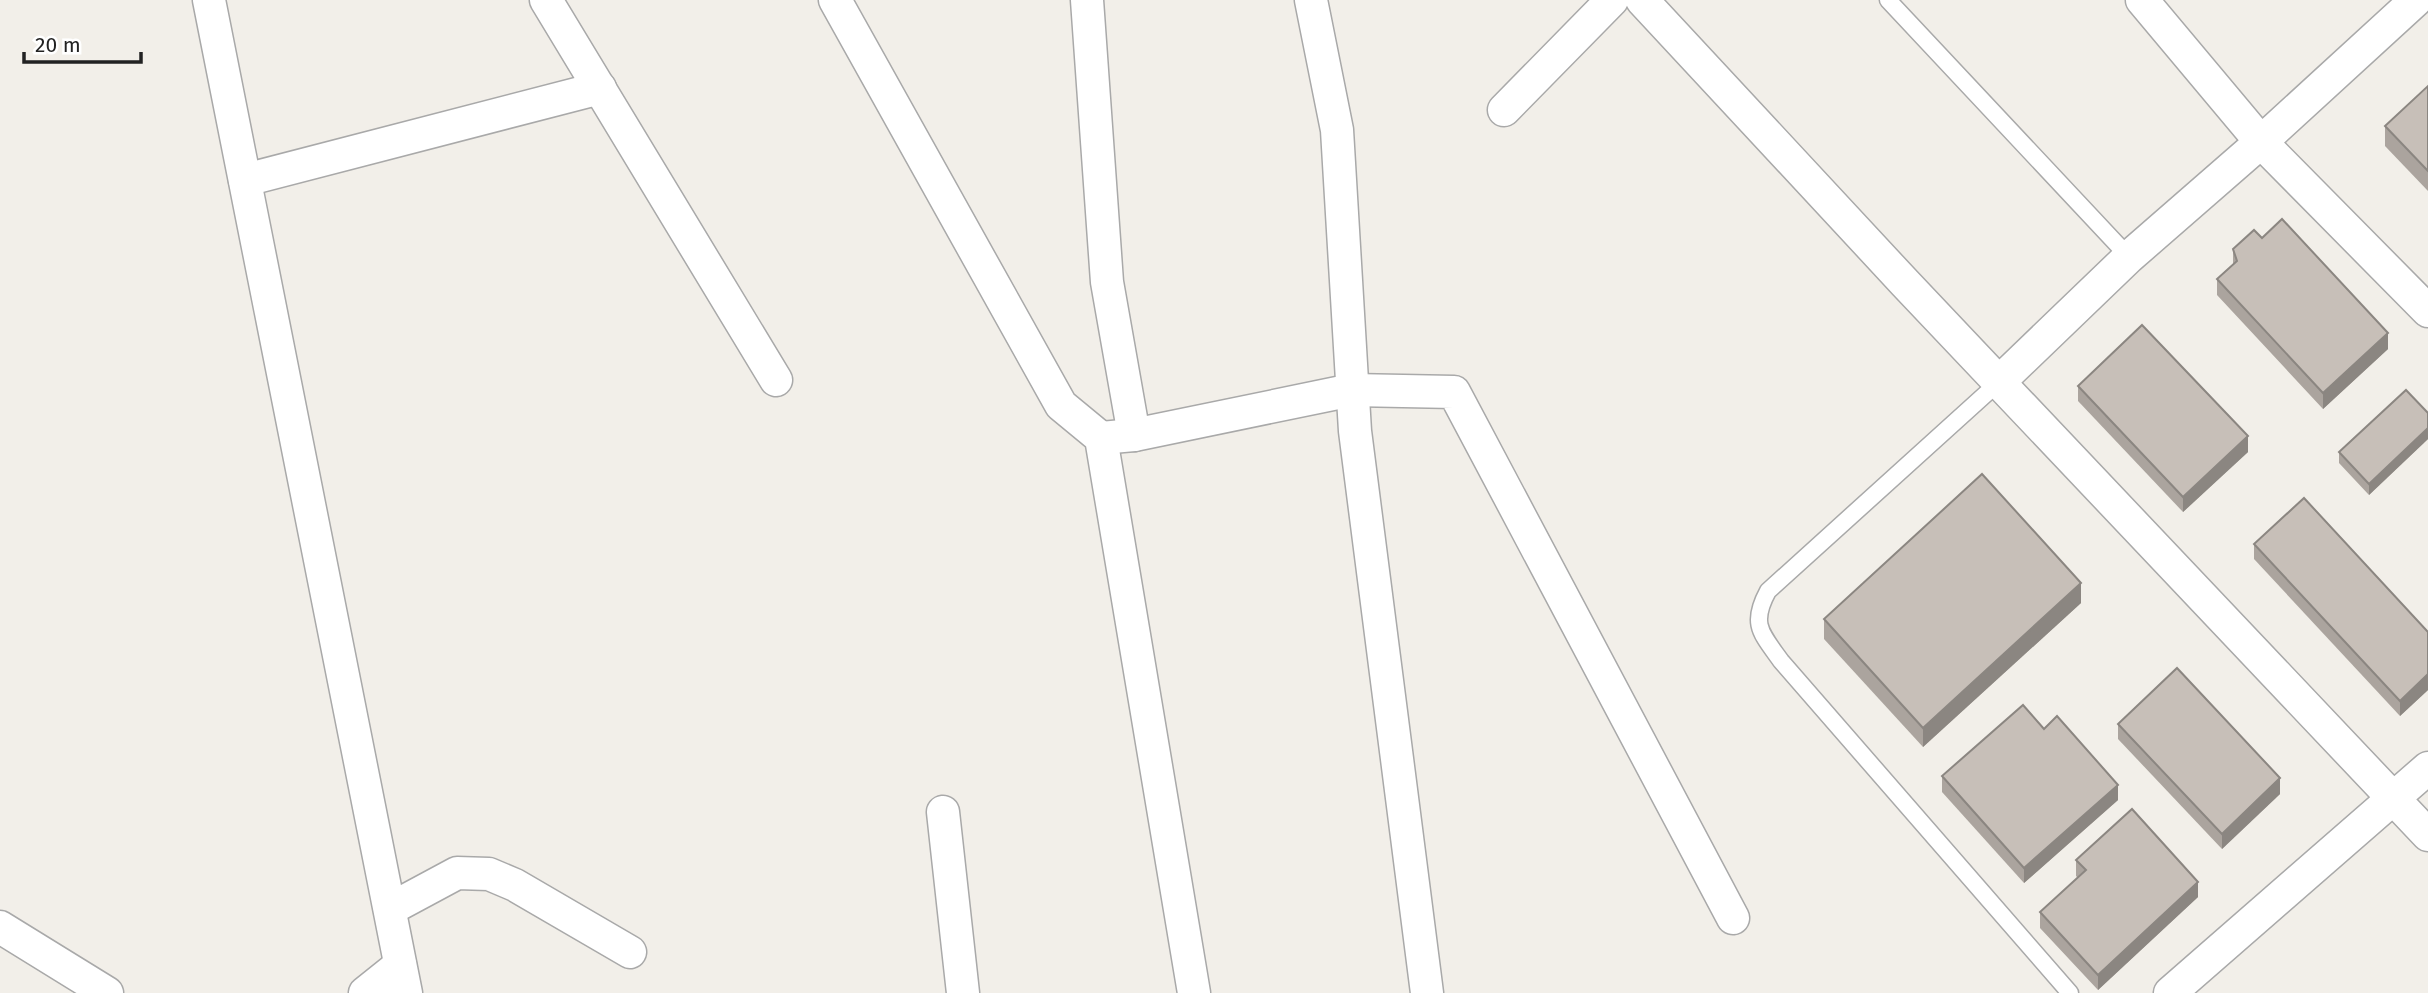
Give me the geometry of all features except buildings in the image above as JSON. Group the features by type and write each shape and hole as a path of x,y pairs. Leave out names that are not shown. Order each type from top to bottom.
{"street":[{"path":"209,0 403,979 365,993"},
{"path":"546,0 776,380"},
{"path":"835,0 1061,405 1101,438 1194,993"},
{"path":"1087,0 1107,282 1134,435"},
{"path":"1311,0 1337,130 1355,431 1427,993"},
{"path":"1504,110 1612,0"},
{"path":"1642,0 2428,835"},
{"path":"2142,0 2261,142 2428,311"},
{"path":"1999,382 2129,257 2261,142 2416,0"},
{"path":"245,180 600,88"},
{"path":"1101,438 1134,435 1352,390 1454,392 1733,918"},
{"path":"2170,993 2428,768"},
{"path":"943,813 963,993"},
{"path":"390,909 457,873 489,874 515,885 631,952"},
{"path":"0,927 88,988"}],"lane":[{"path":"1888,0 2129,257"},
{"path":"1999,382 1768,591 1758,609 1762,634 1781,661 2070,993"}]}
